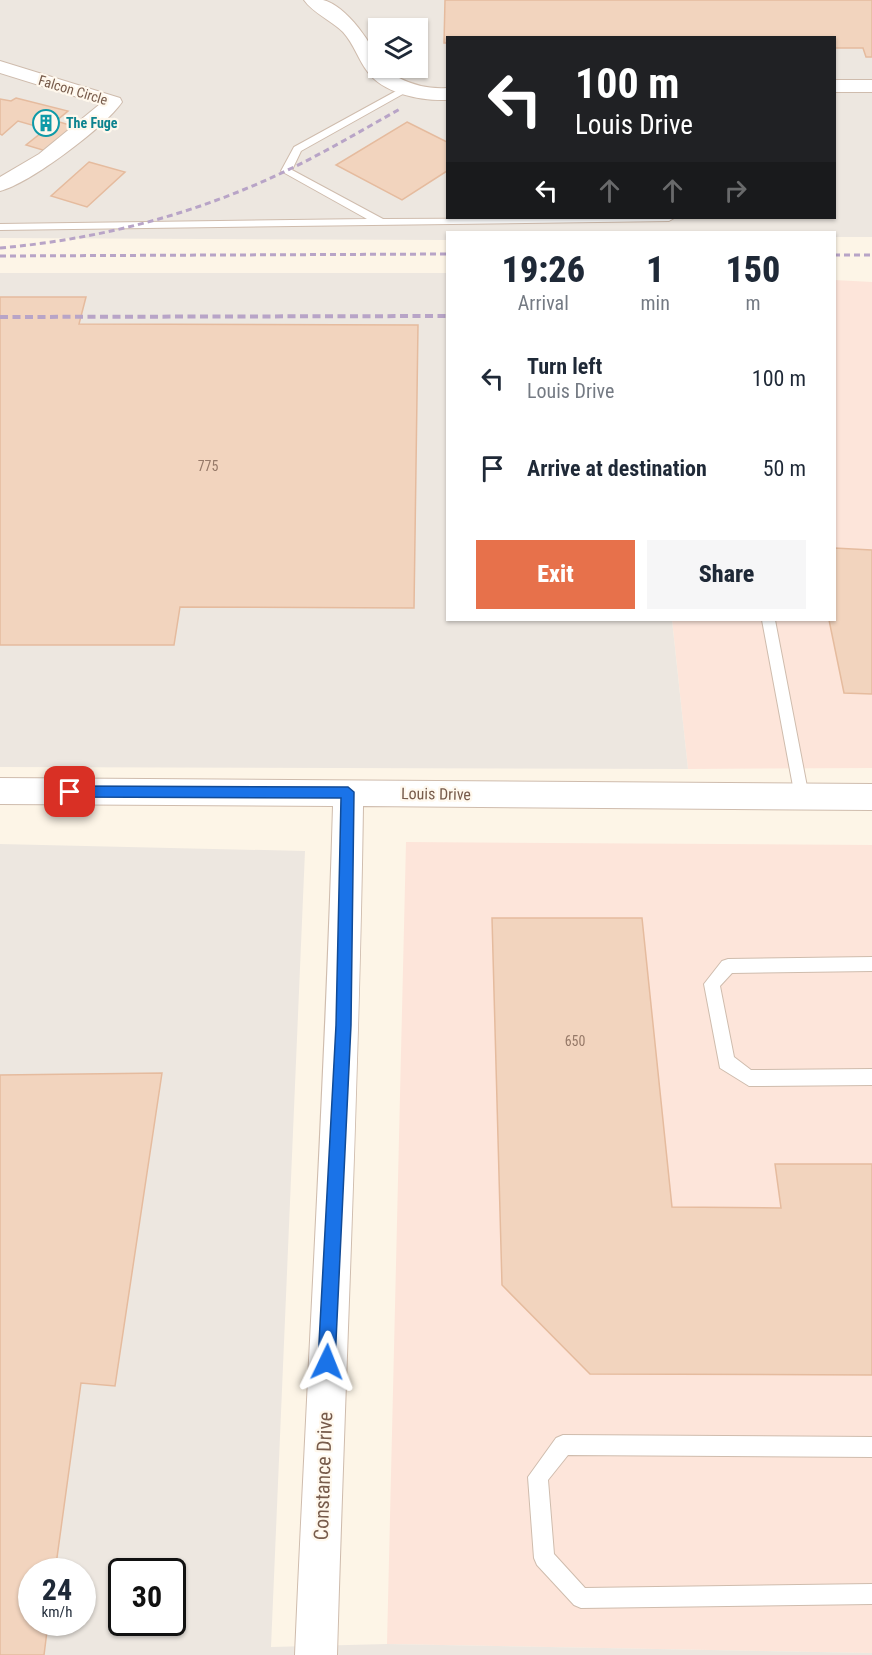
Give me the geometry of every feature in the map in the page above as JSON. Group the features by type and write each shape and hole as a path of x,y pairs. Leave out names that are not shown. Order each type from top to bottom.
{"street":[{"path":"313,0 339,17 362,44 376,71 407,88 437,95 446,94"},
{"name":"Falcon Circle","path":"0,67 113,102 43,163 0,185"},
{"path":"836,86 872,86"},
{"name":"Louis Drive","path":"0,791 348,792 573,797 872,797"},
{"name":"Constance Drive","path":"316,1655 328,1315 343,1025 348,792"}],"lane":[{"path":"380,222 286,171 297,149 407,88"},
{"path":"0,226 597,219"},
{"path":"768,621 802,797"},
{"path":"872,964 728,966 712,984 726,1062 749,1078 872,1077"},
{"path":"872,1447 563,1446 538,1477 544,1558 581,1598 872,1593"}],"shaded area":[{"path":"0,0 872,0 872,237 836,237 836,231 446,231 446,240 0,238"},
{"path":"0,273 446,273 446,621 672,621 688,769 0,767"},
{"path":"836,280 872,282 872,768 688,769 672,621 836,621"},
{"path":"406,842 872,845 872,1653 387,1644"},
{"path":"0,844 305,851 271,1647 387,1644 872,1653 872,1655 0,1655"}],"building":[{"path":"445,0 872,0 872,57 866,57 863,48 836,48 836,36 446,36 446,43 444,43"},
{"name":"The Fuge","path":"16,98 68,111 56,121 73,126 46,151 26,145 46,129 18,121 2,135 0,134 0,99 11,101"},
{"path":"407,122 446,142 446,172 402,200 336,165"},
{"path":"89,162 125,172 87,207 51,196"},
{"path":"0,297 86,297 79,324 418,325 414,608 180,607 174,645 0,645"},
{"path":"836,548 872,550 872,694 844,693 829,621 836,621"},
{"path":"492,918 642,918 672,1207 781,1208 775,1164 872,1164 872,1375 590,1374 502,1285"},
{"path":"162,1073 115,1386 81,1383 57,1558 18,1558 18,1636 46,1636 44,1655 0,1655 0,1075"}],"railway":[{"path":"0,248 113,231 186,211 292,168 400,109"},
{"path":"0,256 446,254"},
{"path":"836,255 872,255"},
{"path":"0,317 446,316"}],"place":[{"name":"The Fuge","path":"46,123"}],"route":[{"path":"70,792 348,792 343,1025 327,1362"}]}
